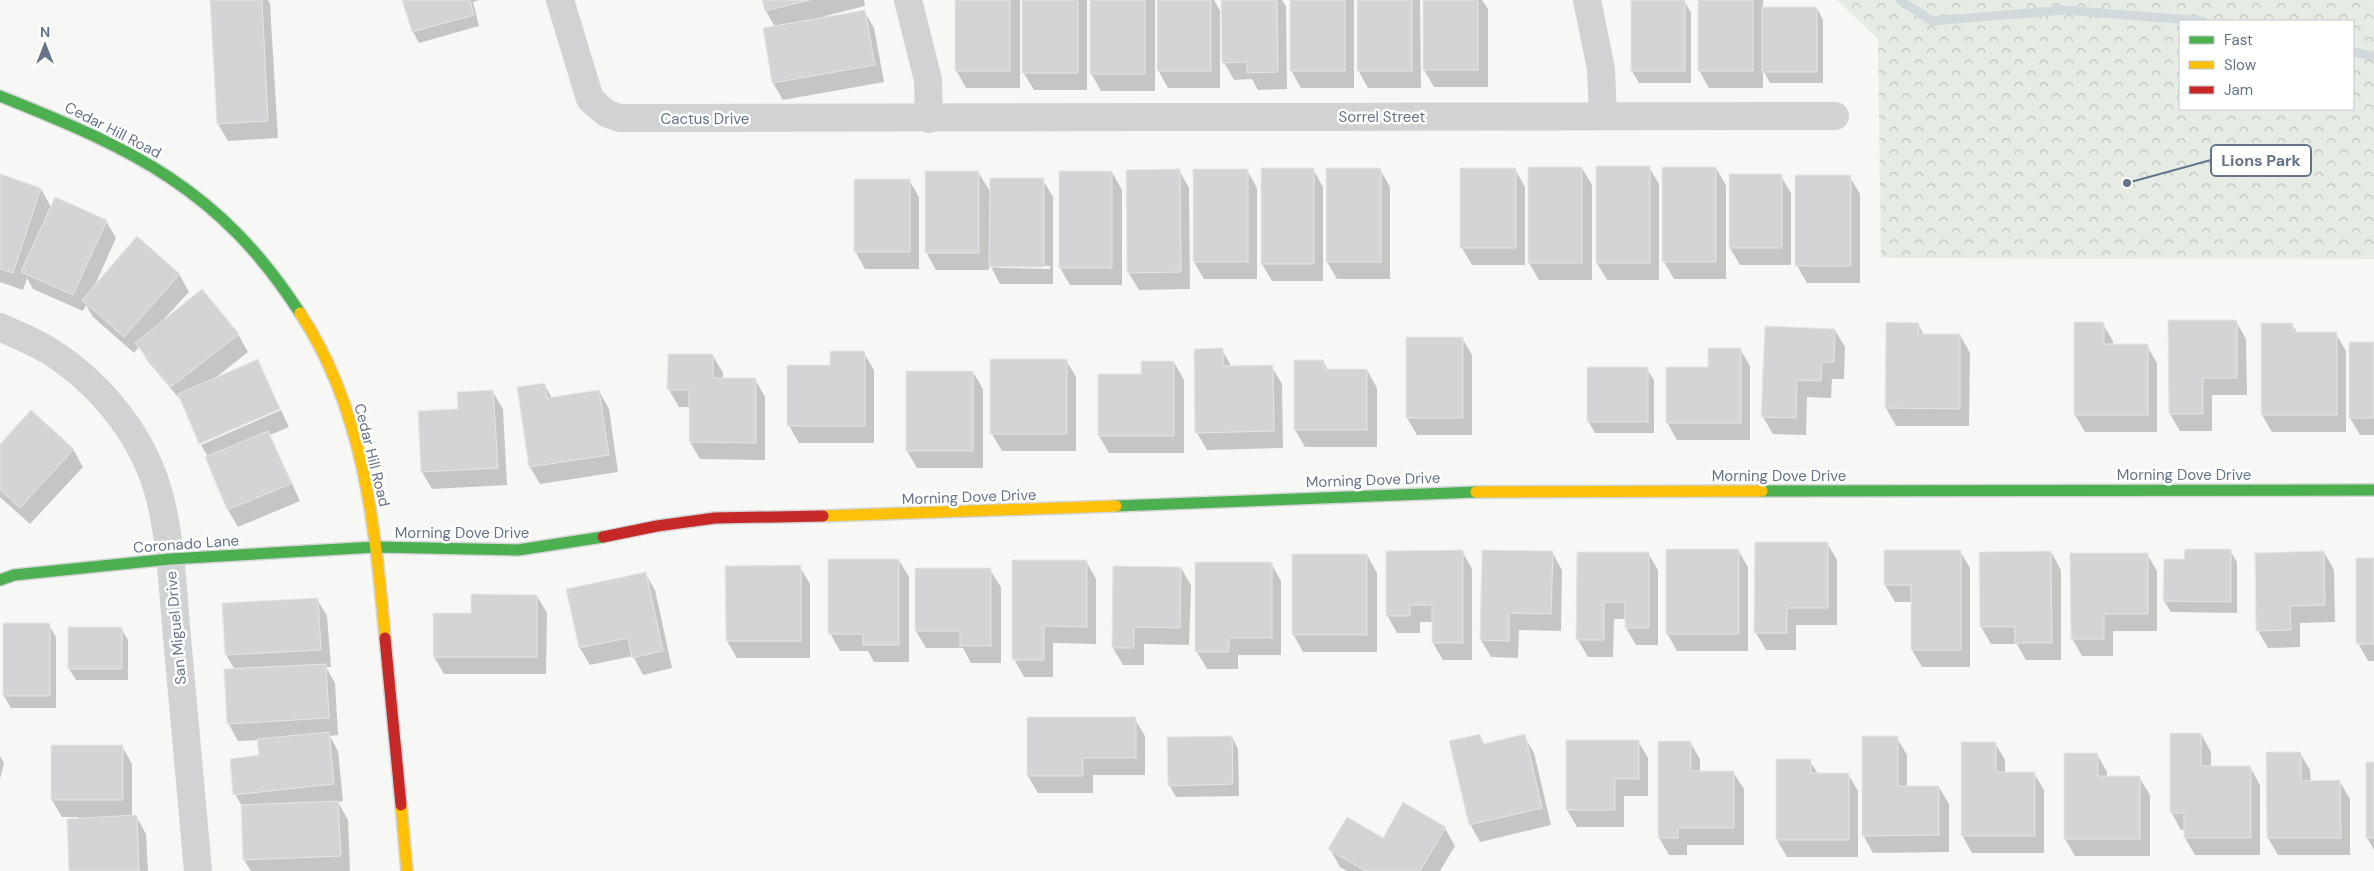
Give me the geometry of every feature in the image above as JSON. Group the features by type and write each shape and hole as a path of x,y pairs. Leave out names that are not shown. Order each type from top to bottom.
{"street":[{"name":"Cactus Drive","path":"560,0 590,99 606,113 619,118 929,119"},
{"path":"908,0 928,80 929,119"},
{"path":"1587,0 1602,69 1603,116"},
{"name":"Cedar Hill Road","path":"0,96 80,128 132,154 184,186 228,222 268,264 306,320 336,382 354,433 366,482 376,547 407,871"},
{"name":"Sorrel Street","path":"929,119 1835,116"},
{"name":"San Miguel Drive","path":"5,330 50,351 76,370 104,395 124,421 144,455 160,497 170,559 198,871"},
{"name":"Morning Dove Drive","path":"376,547 518,550 578,542 657,526 715,518 975,512 1449,492 2374,490"},
{"name":"Coronado Lane","path":"0,580 14,575 170,559 376,547"}],"green space":[{"path":"1837,0 2374,0 2374,259 1881,258 1878,39"}],"building":[{"path":"210,0 262,0 268,121 217,124"},
{"path":"402,0 470,0 474,15 412,32"},
{"path":"762,0 810,0 765,11"},
{"path":"955,0 1010,0 1010,71 955,71"},
{"path":"1022,0 1078,0 1078,73 1022,73"},
{"path":"1090,0 1145,0 1145,74 1090,74"},
{"path":"1157,0 1211,0 1211,71 1157,71"},
{"path":"1221,0 1277,0 1278,72 1247,73 1247,62 1222,63"},
{"path":"1290,0 1345,0 1345,71 1290,71"},
{"path":"1357,0 1412,0 1412,71 1357,71"},
{"path":"1423,0 1478,0 1478,70 1423,70"},
{"path":"1631,0 1685,0 1685,71 1631,71"},
{"path":"1698,0 1753,0 1753,71 1698,71"},
{"path":"1762,7 1817,7 1817,72 1762,72"},
{"path":"865,10 875,65 772,83 763,28"},
{"path":"1596,166 1650,166 1650,263 1596,263"},
{"path":"1528,167 1582,167 1582,263 1528,263"},
{"path":"1662,167 1716,167 1716,262 1662,262"},
{"path":"1261,168 1314,168 1314,264 1261,264"},
{"path":"1326,168 1381,168 1381,262 1326,262"},
{"path":"1460,168 1516,168 1516,248 1460,248"},
{"path":"1180,169 1181,272 1127,273 1126,170"},
{"path":"1193,169 1248,169 1248,262 1193,262"},
{"path":"925,171 979,171 979,253 925,253"},
{"path":"1059,171 1112,171 1112,268 1059,268"},
{"path":"0,174 41,188 13,273 0,269"},
{"path":"1729,174 1782,174 1782,248 1729,248"},
{"path":"1795,175 1851,175 1851,266 1795,266"},
{"path":"990,178 1044,178 1044,267 989,267"},
{"path":"854,179 910,179 910,252 854,252"},
{"path":"55,197 107,220 73,295 21,272"},
{"path":"137,236 180,274 124,337 82,300"},
{"path":"202,289 239,334 171,387 135,343"},
{"path":"2168,320 2237,320 2237,378 2203,378 2203,414 2169,414"},
{"path":"1886,322 1919,323 1918,334 1960,334 1960,409 1885,408"},
{"path":"2074,322 2104,322 2104,344 2148,344 2148,415 2074,415"},
{"path":"2261,323 2293,323 2293,332 2337,332 2337,415 2261,415"},
{"path":"1765,326 1835,329 1834,362 1822,362 1821,381 1797,380 1796,418 1761,417"},
{"path":"1406,337 1463,337 1463,418 1406,418"},
{"path":"2349,342 2374,342 2374,418 2349,418"},
{"path":"1223,348 1223,366 1273,365 1274,431 1195,433 1194,349"},
{"path":"1708,348 1741,348 1741,423 1666,423 1666,367 1708,367"},
{"path":"830,351 865,351 865,426 787,426 787,365 830,365"},
{"path":"668,354 713,354 713,378 756,378 756,443 689,442 689,390 667,390"},
{"path":"258,359 280,409 199,444 178,394"},
{"path":"990,359 1067,359 1067,434 990,434"},
{"path":"1294,360 1324,360 1324,369 1367,369 1367,430 1294,430"},
{"path":"1141,361 1174,361 1174,436 1098,436 1098,374 1141,374"},
{"path":"1587,367 1648,367 1648,422 1587,422"},
{"path":"906,371 973,371 973,451 906,451"},
{"path":"545,383 547,398 599,390 609,455 529,467 517,387"},
{"path":"493,390 498,468 421,472 418,411 458,409 457,392"},
{"path":"31,410 74,449 20,508 0,490 0,444"},
{"path":"268,431 291,484 227,510 205,457"},
{"path":"1755,542 1828,542 1828,608 1787,608 1787,633 1754,633"},
{"path":"1666,549 1739,549 1739,634 1666,634"},
{"path":"2185,549 2231,549 2231,602 2163,601 2164,559 2184,559"},
{"path":"1463,550 1463,643 1432,643 1432,605 1410,605 1410,616 1386,616 1386,551"},
{"path":"1482,550 1553,551 1551,614 1509,613 1509,641 1480,640"},
{"path":"1884,550 1961,550 1961,650 1911,650 1911,585 1884,585"},
{"path":"2051,551 2052,643 2015,643 2015,627 1980,627 1979,552"},
{"path":"2324,551 2325,605 2290,606 2291,630 2256,631 2255,553"},
{"path":"1577,552 1649,552 1649,628 1625,628 1625,602 1604,602 1604,640 1576,640"},
{"path":"2070,553 2148,553 2148,614 2104,614 2104,639 2071,639"},
{"path":"1292,554 1367,554 1367,635 1292,635"},
{"path":"2356,558 2374,558 2374,644 2356,644"},
{"path":"828,559 899,559 899,645 863,645 863,634 828,634"},
{"path":"1012,560 1087,560 1087,627 1044,626 1044,660 1012,660"},
{"path":"1195,562 1272,562 1272,638 1229,638 1229,652 1195,652"},
{"path":"801,565 801,641 726,641 725,566"},
{"path":"1113,566 1181,567 1180,628 1134,627 1134,648 1112,648"},
{"path":"915,568 991,568 991,646 960,646 960,631 915,631"},
{"path":"646,572 663,651 632,658 628,638 579,648 566,589"},
{"path":"471,594 537,595 537,657 433,657 433,613 471,613"},
{"path":"318,598 321,650 225,655 222,603"},
{"path":"3,623 50,623 50,696 3,696"},
{"path":"68,627 122,627 122,669 68,669"},
{"path":"326,664 329,718 227,724 224,669"},
{"path":"1027,717 1136,717 1136,758 1083,758 1083,776 1027,776"},
{"path":"329,732 334,784 233,795 230,759 259,755 257,739"},
{"path":"2170,733 2201,733 2201,766 2251,766 2251,838 2184,838 2184,813 2170,813"},
{"path":"1480,734 1483,744 1525,734 1542,808 1469,825 1449,741"},
{"path":"1232,736 1233,784 1168,786 1167,737"},
{"path":"1862,736 1898,736 1898,786 1939,786 1939,835 1862,836"},
{"path":"1566,740 1639,740 1639,779 1615,779 1615,810 1566,810"},
{"path":"1658,741 1691,741 1691,771 1734,771 1734,828 1678,828 1678,838 1658,838"},
{"path":"1961,742 1996,742 1996,772 2035,772 2035,836 1961,836"},
{"path":"51,745 123,745 123,800 51,800"},
{"path":"2266,752 2301,752 2301,781 2340,780 2341,838 2267,838"},
{"path":"2064,753 2098,753 2098,776 2140,776 2140,839 2064,839"},
{"path":"1776,759 1811,759 1811,773 1849,773 1849,840 1776,840"},
{"path":"2366,762 2374,762 2374,838 2366,838"},
{"path":"338,801 341,856 243,860 241,805"},
{"path":"1403,802 1446,827 1420,871 1365,871 1328,849 1347,817 1383,838"},
{"path":"137,815 139,871 69,871 67,819"}],"waterway":[{"path":"1900,0 1932,21 2064,10 2189,20"},
{"path":"2354,52 2374,56"}],"traffic: fast":[{"path":"0,96 92,135 132,155 170,178 205,204 238,234 270,270 300,313"},
{"path":"1762,491 2374,490"},
{"path":"1116,506 1476,492"},
{"path":"0,580 14,575 170,559 376,547 518,550 603,537"}],"traffic: slow":[{"path":"300,313 322,350 339,389 363,470 371,512 385,638"},
{"path":"1476,492 1762,491"},
{"path":"823,516 1116,506"},
{"path":"401,805 407,871"}],"traffic: jam":[{"path":"603,537 657,526 715,518 823,516"},
{"path":"385,638 401,805"}],"place":[{"name":"Lions Park","path":"2127,183"}]}
